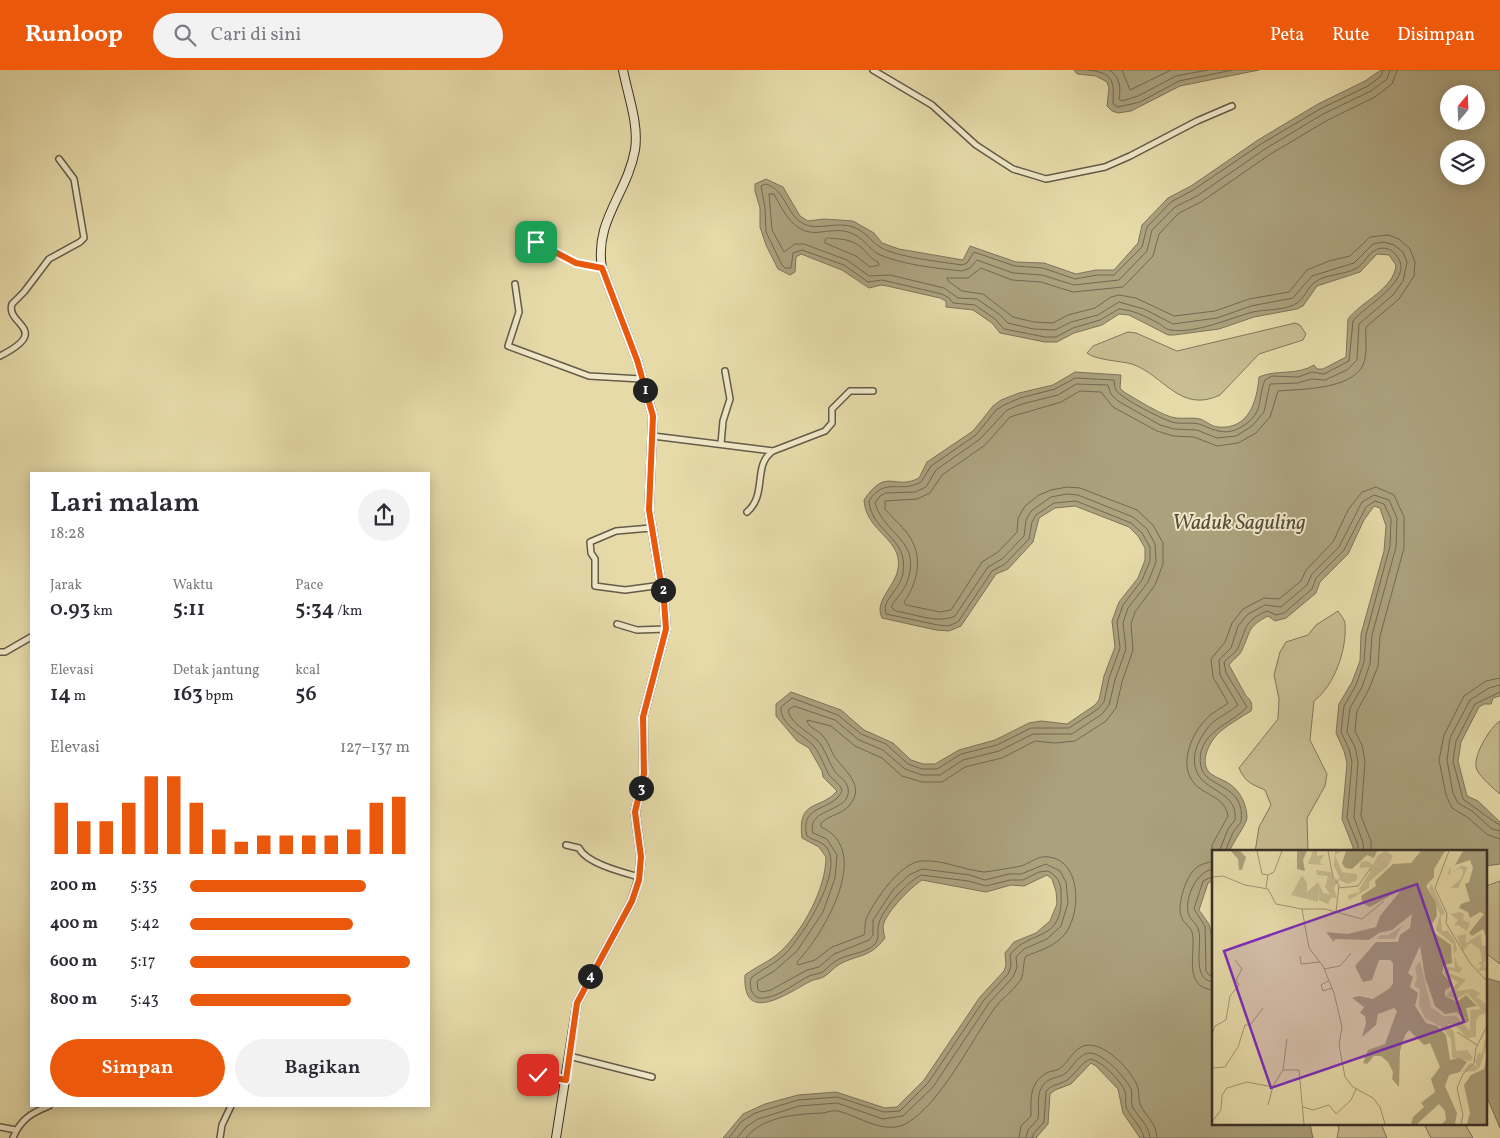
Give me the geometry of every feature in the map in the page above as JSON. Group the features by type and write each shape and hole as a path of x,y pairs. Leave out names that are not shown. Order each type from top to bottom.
{"main road":[{"path":"556,1138 577,1003 632,901 639,877 641,857 635,812 644,774 643,717 666,629 662,585 651,528 653,416 637,360 602,268 601,234 621,192 634,152 633,112 623,70"}],"street":[{"path":"873,70 932,105 976,145 998,160 1013,169 1046,179 1105,167 1197,121 1232,106"},
{"path":"0,356 20,346 24,338 24,329 11,310 12,304 24,292 46,262 84,238 74,179 59,159"},
{"path":"536,242 576,263 602,268"},
{"path":"515,284 519,312 508,346 588,376 641,378"},
{"path":"721,444 723,421 730,399 725,371"},
{"path":"747,512 754,504 760,491 763,462 773,451 825,431 832,423 832,410 850,391 874,391"},
{"path":"653,436 773,451"},
{"path":"651,528 616,531 590,542 591,553 595,559 596,586 625,590 644,589 662,585"},
{"path":"617,624 637,630 666,629"},
{"path":"0,652 5,652 30,639"},
{"path":"566,845 579,848 581,853 606,868 612,868 639,877"},
{"path":"569,1056 652,1077"},
{"path":"530,1075 541,1074 566,1080"},
{"path":"13,1138 16,1130 30,1113 46,1107"},
{"path":"220,1138 222,1125 230,1107"},
{"path":"0,1127 16,1130"}],"shaded area":[{"path":"1295,323 1300,325 1306,334 1303,340 1259,354 1220,395 1206,400 1194,400 1183,396 1143,369 1132,364 1102,359 1087,353 1093,346 1128,332 1136,333 1177,351"},
{"path":"1338,611 1345,624 1345,634 1338,667 1328,686 1314,701 1310,740 1327,774 1325,786 1307,818 1308,850 1255,850 1259,827 1271,805 1265,790 1249,782 1239,768 1278,719 1279,699 1274,675 1280,652 1286,642 1308,635 1316,625"},
{"path":"1500,721 1500,794 1481,776 1476,765 1482,743 1491,729"},
{"path":"1500,881 1500,964 1488,955 1488,885"},
{"path":"1338,1126 1382,1126 1387,1138 1337,1138"},
{"path":"1425,1126 1466,1126 1473,1138 1431,1138"}],"water":[{"path":"1074,70 1259,70 1180,86 1131,111 1118,113 1112,111 1107,106 1109,88 1107,82 1096,76 1077,74"},
{"name":"Waduk Saguling","path":"1381,70 1500,70 1500,696 1493,698 1491,704 1484,704 1479,707 1461,742 1458,761 1467,796 1478,801 1500,822 1500,864 1488,866 1488,850 1353,850 1342,819 1347,763 1336,733 1339,704 1352,682 1360,661 1361,634 1384,551 1386,526 1380,508 1374,506 1364,520 1348,554 1320,582 1316,593 1286,618 1275,621 1268,616 1256,623 1250,630 1241,652 1229,665 1250,701 1251,711 1218,734 1210,745 1205,757 1207,769 1211,774 1235,788 1245,804 1247,813 1244,825 1230,850 1212,850 1212,881 1208,883 1199,910 1209,924 1212,937 1212,1126 1310,1126 1313,1138 1140,1138 1123,1113 1118,1089 1091,1063 1071,1084 1050,1094 1048,1124 1036,1138 723,1138 743,1114 765,1104 798,1095 836,1092 885,1108 897,1107 924,1080 980,997 1004,971 1006,965 1005,953 1014,942 1036,933 1050,921 1057,904 1056,891 1052,879 1047,875 1024,886 1011,885 986,892 922,880 906,894 889,914 883,926 885,938 874,949 840,964 823,977 811,981 780,998 759,1003 751,999 746,991 745,975 776,955 789,943 805,921 818,895 826,857 819,847 802,838 801,825 806,811 837,791 823,777 822,771 809,748 797,741 776,716 776,704 791,692 841,710 864,730 893,743 911,760 923,764 935,764 959,750 995,740 1029,723 1041,721 1067,724 1095,705 1099,700 1104,676 1115,647 1112,621 1119,602 1138,578 1145,560 1145,548 1138,536 1129,527 1075,506 1055,508 1039,518 1033,542 1008,569 996,574 961,626 949,631 936,630 882,618 881,604 896,575 898,558 891,544 870,518 864,500 879,484 891,481 910,481 919,478 927,462 973,431 993,406 1001,400 1019,393 1053,385 1075,372 1121,375 1120,388 1124,392 1171,417 1200,419 1218,427 1229,427 1237,424 1244,419 1253,404 1259,377 1273,373 1293,372 1314,365 1317,369 1323,369 1346,357 1348,319 1384,288 1390,281 1396,265 1389,255 1377,254 1360,272 1317,286 1303,306 1297,309 1254,317 1219,329 1168,335 1129,315 1119,314 1102,325 1074,333 1057,342 1045,342 1000,333 992,323 973,310 946,307 946,301 940,298 881,285 869,288 842,270 801,254 796,257 795,272 790,275 778,269 766,245 760,227 760,208 755,184 766,179 783,187 800,216 808,221 824,219 853,221 874,233 882,243 899,249 963,260 970,246 1016,262 1044,263 1076,274 1096,270 1114,270 1138,243 1142,225 1168,198 1191,186 1258,140 1318,104 1365,81"},
{"path":"1488,979 1500,982 1500,1128 1488,1100"}],"route":[{"path":"536,242 576,263 602,268 637,360 653,416 649,510 660,573 666,629 643,717 644,774 635,812 641,857 639,880 632,901 580,994 577,1003 566,1080 541,1074 538,1075"}]}
